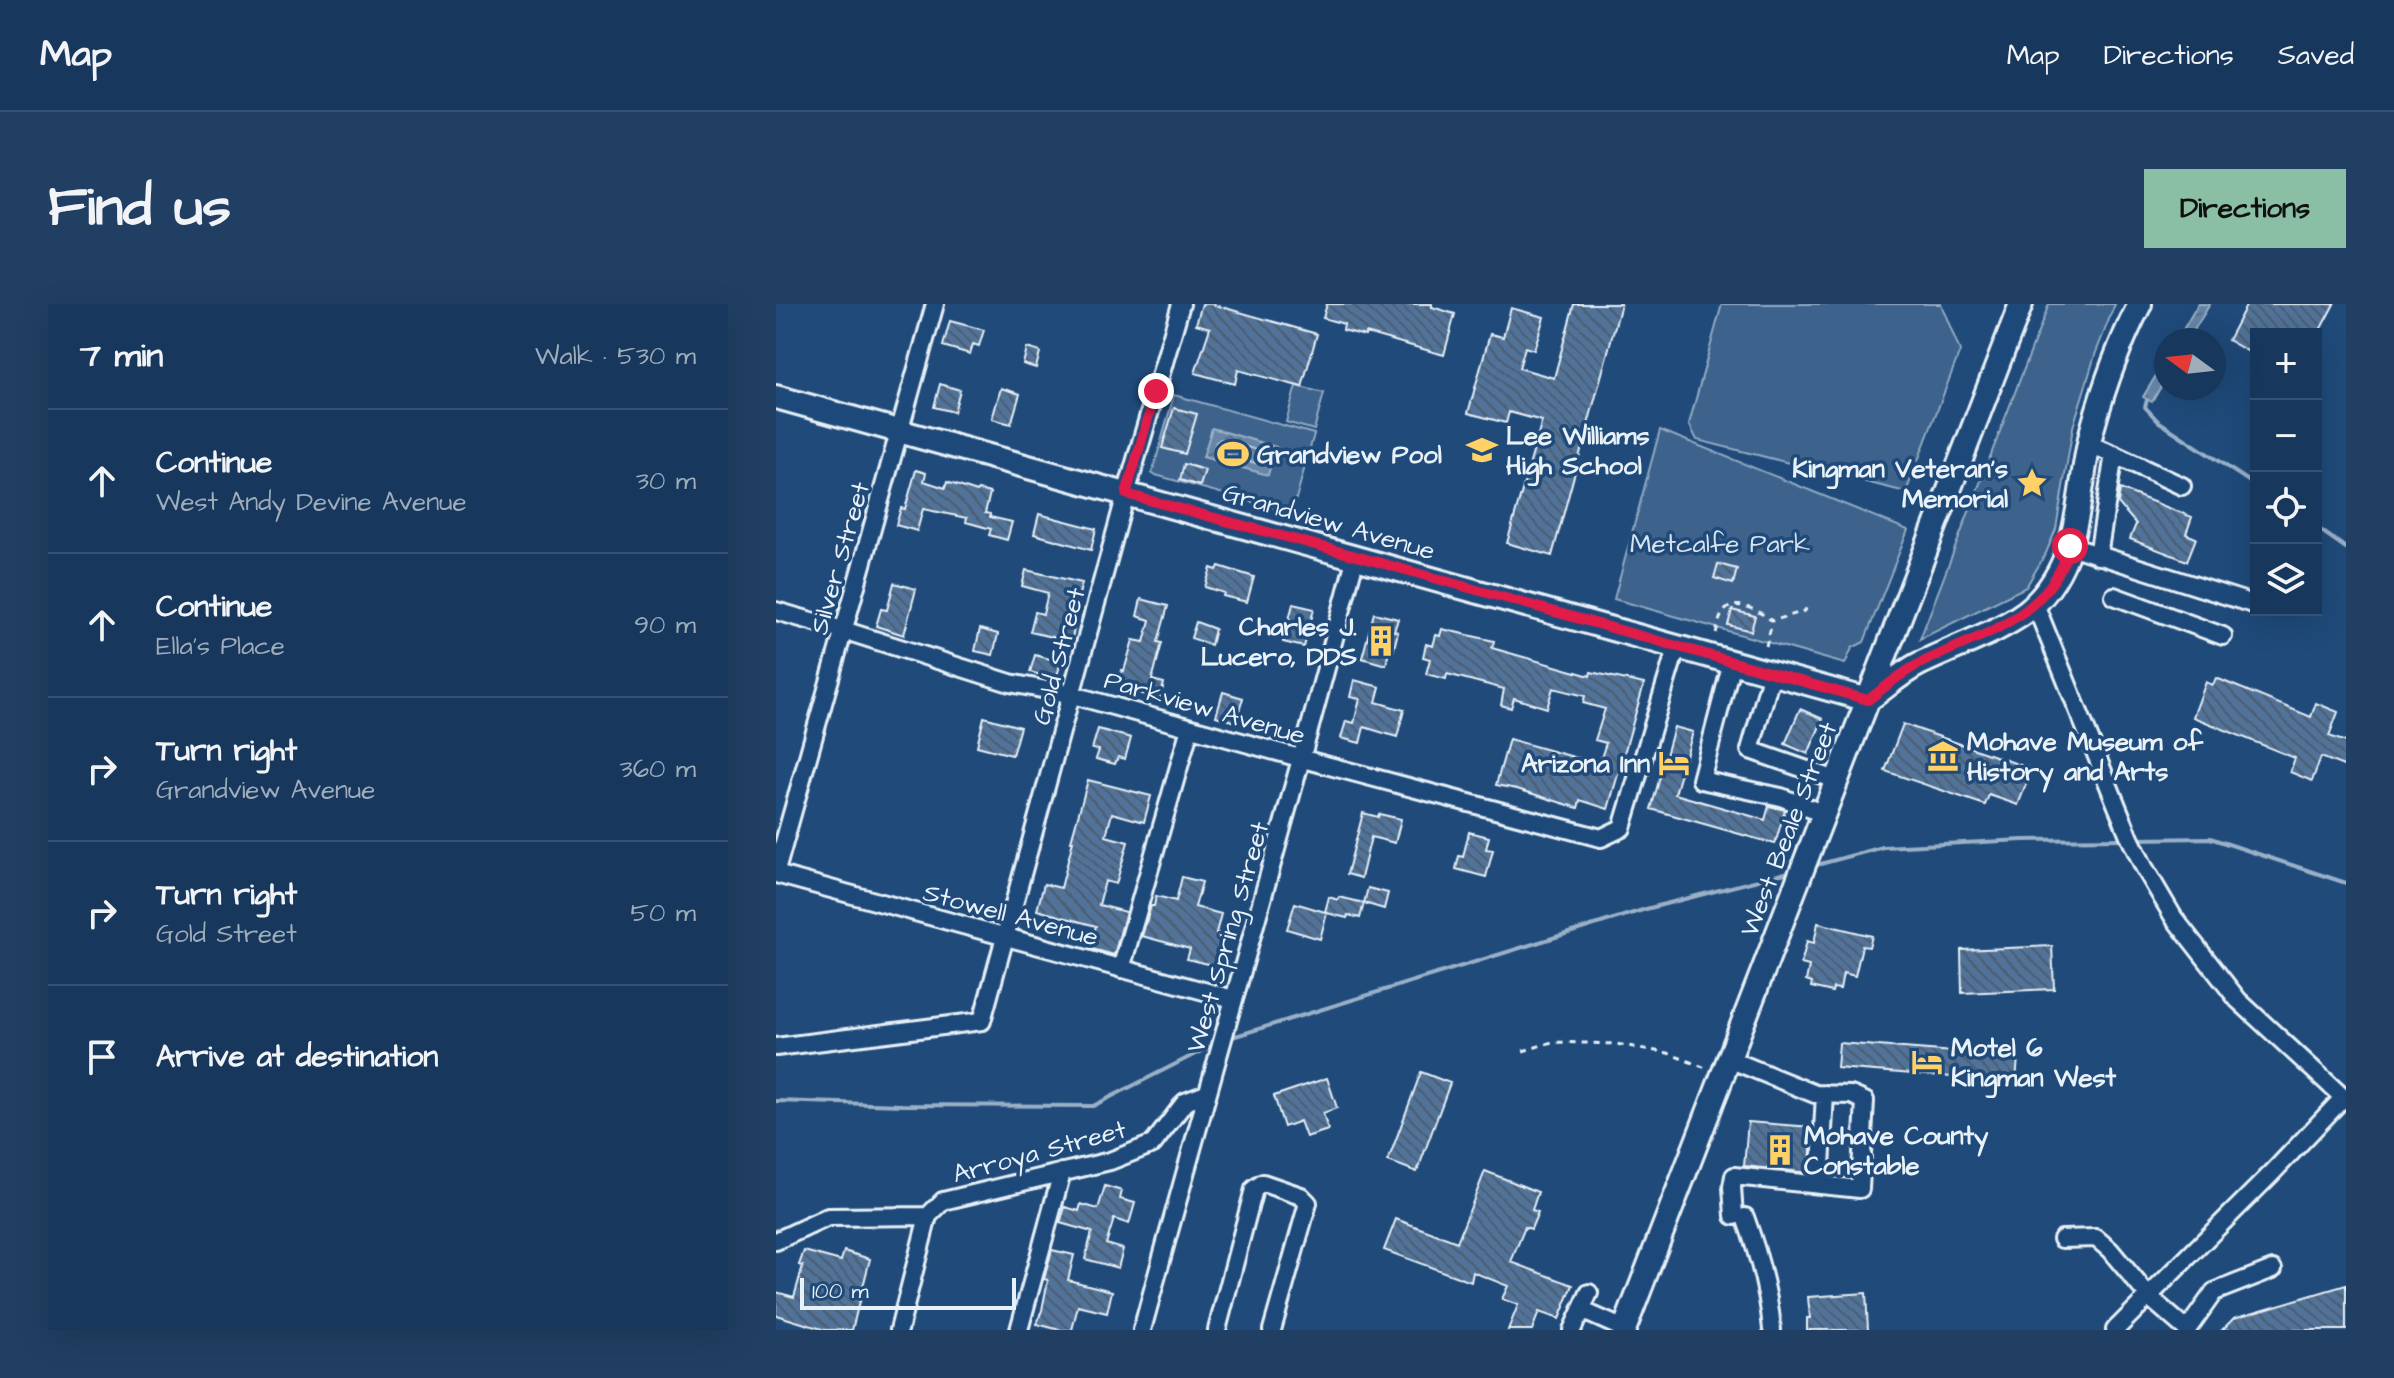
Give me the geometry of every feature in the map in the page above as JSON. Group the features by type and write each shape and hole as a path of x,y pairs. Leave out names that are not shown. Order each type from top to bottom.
{"main road":[{"name":"West Beale Street","path":"1624,1330 2021,304"},
{"path":"1868,700 1915,666 2013,620 2035,604 2060,572 2075,531 2089,445 2108,376 2140,304"},
{"name":"Grandview Avenue","path":"776,397 1868,700"}],"street":[{"name":"Silver Street","path":"776,873 935,304"},
{"name":"Gold Street","path":"776,1047 982,1021 1181,304"},
{"path":"2089,445 2182,486"},
{"path":"2098,556 2114,454"},
{"path":"2070,546 2250,603"},
{"name":"West Spring Street","path":"1142,1330 1206,1094 1303,759 1356,556"},
{"path":"2114,596 2223,636"},
{"path":"2035,604 2144,867 2174,918 2238,1000 2344,1099 2115,1330"},
{"name":"Parkview Avenue","path":"776,611 1010,683 1073,695 1601,838 1622,828 1677,646"},
{"path":"1732,662 1701,780 1781,797 1821,822"},
{"path":"1772,673 1750,750 1836,780"},
{"path":"1121,969 1190,728"},
{"name":"Stowell Avenue","path":"776,873 1233,999"},
{"path":"1726,1067 1815,1094 1851,1095 1865,1101 1860,1189 1734,1176 1732,1187 1740,1216 1760,1260 1772,1330"},
{"name":"Arroya Street","path":"776,1241 828,1217 928,1216 943,1201 1110,1161 1153,1144 1185,1102 1206,1094"},
{"path":"1820,1185 1825,1094"},
{"path":"1019,1330 1062,1172"},
{"path":"1217,1330 1254,1189 1263,1183 1301,1196 1308,1203 1272,1330"},
{"path":"899,1330 928,1216"},
{"path":"2062,1239 2096,1238 2149,1297 2187,1330 2214,1292 2273,1269"},
{"path":"1572,1330 1589,1293"},
{"path":"1581,1310 1624,1330"}],"path":[{"path":"1716,633 1723,612 1730,607 1758,610 1772,621"},
{"path":"1772,621 1805,611 1806,608"},
{"path":"1766,646 1772,621"},
{"path":"1523,1051 1552,1042 1616,1044 1726,1067"}],"green space":[{"path":"1722,304 1941,304 1960,351 1906,492 1697,440 1689,424"},
{"path":"2049,304 2115,304 2095,355 2073,427 2056,529 2026,587 1920,639"},
{"path":"1296,386 1324,393 1314,430 1286,422"},
{"name":"Grandview Pool","path":"1174,395 1314,434 1292,513 1152,474"},
{"name":"Metcalfe Park","path":"1660,430 1908,530 1864,642 1852,648 1845,664 1614,599"}],"water":[{"path":"2198,304 2210,304 2195,328 2184,328"},
{"path":"2154,379 2152,402 2143,397"},
{"path":"1212,428 1276,447 1268,475 1203,457"}],"building":[{"path":"1202,304 1317,334 1302,387 1238,370 1235,384 1195,373 1210,328 1196,324"},
{"path":"1327,304 1432,304 1432,307 1455,314 1444,355 1366,333 1365,336 1343,330 1344,324 1323,318"},
{"path":"1574,304 1621,304 1552,556 1507,543 1542,421 1509,412 1506,423 1468,413 1490,334 1503,337 1511,308 1544,317 1534,350 1525,347 1519,368 1554,378"},
{"path":"2247,304 2334,304 2321,328 2250,328 2250,353 2228,340"},
{"path":"950,321 984,330 979,346 973,344 970,354 943,346"},
{"path":"1027,348 1040,352 1036,368 1023,364"},
{"path":"940,384 960,390 954,412 934,407"},
{"path":"1001,388 1020,394 1011,424 992,419"},
{"path":"1174,408 1197,414 1185,454 1162,448"},
{"path":"1184,464 1205,470 1200,486 1180,480"},
{"path":"916,470 926,473 924,481 945,488 947,482 990,493 985,513 1012,522 1007,540 989,535 991,529 966,522 967,518 923,509 917,531 896,525 901,508 905,509"},
{"path":"2120,489 2192,517 2186,534 2196,538 2187,561 2130,539 2136,524 2118,503"},
{"path":"1039,514 1096,529 1091,550 1034,534"},
{"path":"1718,564 1737,569 1733,584 1714,578"},
{"path":"1219,566 1254,577 1247,602 1223,596 1224,593 1205,587 1211,568 1217,570"},
{"path":"1026,570 1082,583 1072,621 1076,622 1071,641 1030,632 1035,612 1043,614 1048,593 1022,586"},
{"path":"894,583 916,589 904,635 876,626 881,609 887,610"},
{"path":"1141,599 1168,606 1152,680 1164,683 1160,699 1136,692 1137,687 1119,681 1133,640 1144,642 1150,620 1137,616"},
{"path":"1293,604 1314,609 1304,647 1283,642"},
{"path":"1732,610 1755,616 1751,631 1728,625"},
{"name":"Charles J. Lucero, DDS","path":"1374,613 1398,619 1393,652 1389,651 1386,665 1362,658"},
{"path":"1196,622 1215,629 1211,645 1191,638"},
{"path":"980,629 998,634 993,655 975,651"},
{"path":"1442,629 1494,641 1492,648 1590,676 1591,672 1644,684 1608,809 1580,800 1578,808 1496,785 1509,739 1599,764 1606,743 1595,740 1605,709 1583,703 1585,696 1553,688 1547,708 1514,698 1511,708 1501,705 1504,689 1447,674 1446,679 1426,674 1430,659 1423,657 1426,644 1433,646 1436,635 1440,636"},
{"path":"1035,655 1061,662 1056,679 1030,672"},
{"path":"2216,678 2311,717 2316,703 2338,712 2329,736 2346,742 2346,767 2321,757 2312,781 2290,772 2295,758 2193,717 2206,682 2213,685"},
{"path":"1354,680 1380,687 1376,702 1404,710 1397,737 1364,727 1360,743 1341,738 1346,721 1354,723 1360,699 1350,697"},
{"path":"1223,692 1243,698 1236,722 1216,716"},
{"path":"1800,709 1823,719 1808,754 1785,744"},
{"path":"984,717 1020,727 1012,755 977,746"},
{"name":"Mohave Museum of History and Arts","path":"1903,724 2032,769 2018,805 1989,795 1985,805 1885,771"},
{"name":"Arizona Inn","path":"1674,727 1693,732 1675,794 1765,820 1769,806 1785,810 1775,844 1651,809"},
{"path":"1098,729 1131,738 1125,759 1118,757 1115,764 1096,759 1099,750 1092,749"},
{"path":"1088,780 1151,796 1144,822 1112,813 1106,836 1128,842 1116,884 1105,881 1099,905 1126,912 1114,955 1089,948 1096,926 1037,910 1044,884 1061,888"},
{"path":"1363,813 1401,819 1395,843 1371,837 1361,878 1347,874"},
{"path":"1469,832 1489,837 1486,849 1493,850 1486,877 1456,869 1459,856 1463,857"},
{"path":"1182,877 1202,882 1195,907 1221,914 1216,933 1225,935 1217,966 1187,959 1190,949 1142,936 1156,896 1176,901"},
{"path":"1368,888 1388,893 1384,909 1364,903"},
{"path":"1329,897 1364,903 1360,918 1327,913 1320,939 1287,929 1295,903 1325,912"},
{"path":"1818,923 1872,936 1869,947 1862,946 1855,976 1843,973 1840,989 1833,988 1832,992 1811,987 1812,983 1806,981 1809,966 1801,964 1807,941 1814,943"},
{"path":"2052,946 2054,989 1962,993 1961,950"},
{"name":"Motel 6 Kingman West","path":"1839,1043 2018,1057 2016,1082 1837,1068"},
{"path":"1421,1072 1450,1083 1417,1172 1388,1161"},
{"path":"1327,1078 1337,1108 1323,1113 1328,1130 1306,1137 1300,1121 1284,1127 1274,1096"},
{"name":"Mohave County Constable","path":"1748,1122 1812,1127 1810,1173 1744,1166"},
{"path":"1485,1171 1538,1192 1532,1210 1538,1212 1531,1229 1525,1227 1511,1262 1573,1285 1559,1319 1539,1312 1532,1330 1508,1330 1518,1305 1502,1299 1508,1286 1473,1272 1471,1282 1384,1250 1396,1219 1457,1242"},
{"path":"1105,1186 1122,1191 1120,1199 1135,1203 1129,1224 1114,1219 1106,1244 1123,1249 1118,1268 1085,1259 1092,1232 1060,1223 1065,1207 1079,1211 1081,1204 1098,1209"},
{"path":"1052,1250 1074,1255 1068,1280 1112,1291 1107,1313 1078,1306 1072,1330 1037,1324"},
{"path":"804,1251 841,1261 844,1251 870,1259 852,1330 825,1330 776,1315 776,1292 794,1297"},
{"path":"2346,1285 2346,1330 2222,1330 2234,1318"},
{"path":"1866,1293 1868,1330 1807,1330 1807,1318 1810,1318 1808,1297"}],"waterway":[{"path":"2147,400 2145,407 2158,421 2250,482"},
{"path":"2322,531 2346,548"},
{"path":"2135,839 2210,838 2346,883"},
{"path":"1813,866 1883,847 2126,839"},
{"path":"1226,1039 1646,909 1793,871"},
{"path":"776,1101 1093,1106 1215,1044"}],"place":[{"name":"Lee Williams High School","path":"1482,450"},
{"name":"Grandview Pool","path":"1233,454"},
{"name":"Kingman Veteran's Memorial","path":"2032,483"},
{"name":"Charles J. Lucero, DDS","path":"1381,641"},
{"name":"Mohave Museum of History and Arts","path":"1943,756"},
{"name":"Arizona Inn","path":"1674,763"},
{"name":"Motel 6 Kingman West","path":"1927,1062"},
{"name":"Mohave County Constable","path":"1780,1150"}],"route":[{"path":"1156,391 1126,494 1868,700 1915,666 2024,614 2054,581 2070,546"}]}
